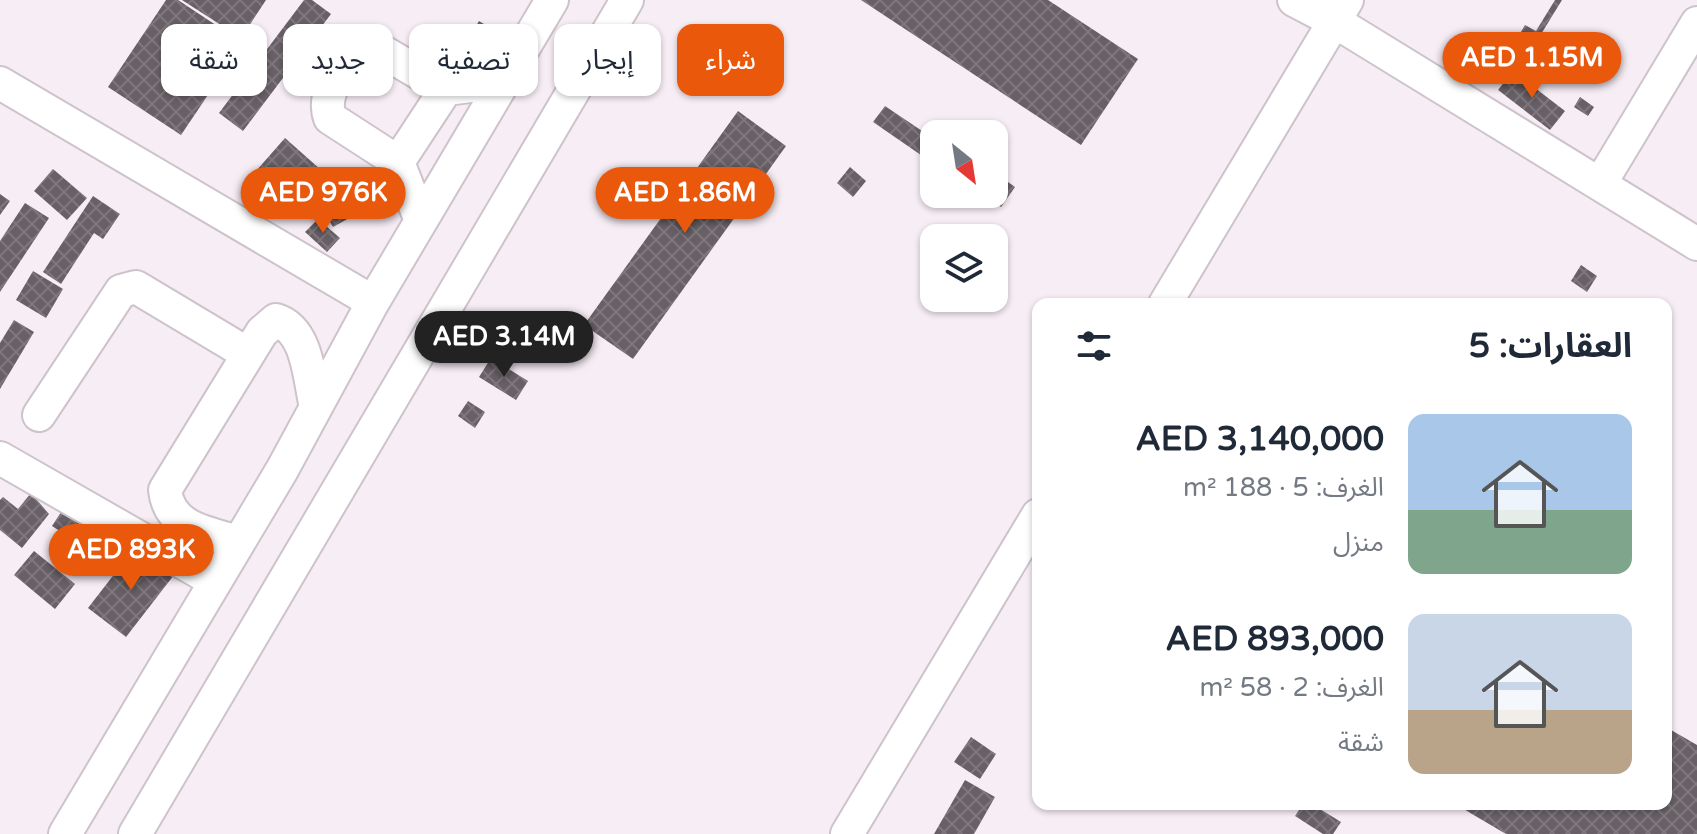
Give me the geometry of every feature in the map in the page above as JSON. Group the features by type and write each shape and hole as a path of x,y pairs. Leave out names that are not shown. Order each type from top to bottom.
{"street":[{"path":"135,834 627,0"},
{"path":"1294,0 1341,10 1600,184 1697,244"},
{"path":"532,24 542,3"},
{"path":"1169,298 1341,10"},
{"path":"1600,184 1697,23"},
{"path":"409,67 375,47 364,48 353,56 326,106 330,118 398,162 421,221"},
{"path":"0,83 373,302"},
{"path":"398,162 441,96"},
{"path":"65,834 239,542 373,302 496,96"},
{"path":"39,415 121,291 136,287 248,354"},
{"path":"239,542 189,528 167,505 165,490 262,332 276,320 287,323 299,335 316,407"},
{"path":"0,458 215,581"},
{"path":"847,834 1032,525"}],"building":[{"path":"166,0 178,0 214,24 161,24 161,96 207,96 181,135 108,87"},
{"path":"182,0 266,0 250,24 219,24"},
{"path":"304,0 312,0 331,14 323,24 286,24"},
{"path":"861,0 1048,0 1138,59 1081,145"},
{"path":"1555,0 1562,0 1535,44 1519,35 1525,25 1536,31"},
{"path":"283,28 283,78 243,131 219,113 232,96 267,96 267,49"},
{"path":"1513,71 1565,111 1550,130 1498,90"},
{"path":"1580,97 1594,107 1588,116 1574,107"},
{"path":"885,106 920,130 920,154 873,122"},
{"path":"738,111 786,146 633,359 584,325"},
{"path":"285,138 329,177 300,210 256,171"},
{"path":"850,167 866,181 853,197 837,183"},
{"path":"53,169 87,198 67,220 34,191"},
{"path":"369,180 380,201 333,227 321,207"},
{"path":"1008,182 1015,187 1008,197"},
{"path":"0,194 10,201 0,215"},
{"path":"93,196 120,214 103,239 94,233 61,284 43,272"},
{"path":"25,203 49,218 0,292 0,241"},
{"path":"318,219 340,238 327,252 305,232"},
{"path":"1581,265 1597,276 1587,292 1571,281"},
{"path":"33,271 63,289 46,318 16,300"},
{"path":"14,320 34,332 0,389 0,343"},
{"path":"491,358 528,381 516,400 479,377"},
{"path":"468,401 485,412 475,428 458,416"},
{"path":"31,493 49,514 22,548 0,530 0,500 3,497 18,509"},
{"path":"67,503 103,526 88,549 52,526"},
{"path":"136,546 174,575 126,637 88,608"},
{"path":"34,551 75,584 55,609 14,575"},
{"path":"1672,730 1697,745 1697,834 1506,834 1465,810 1672,810"},
{"path":"971,737 996,754 980,779 954,762"},
{"path":"965,780 995,797 974,834 934,834"},
{"path":"1299,810 1322,810 1341,822 1333,834 1323,834 1295,816"}]}
